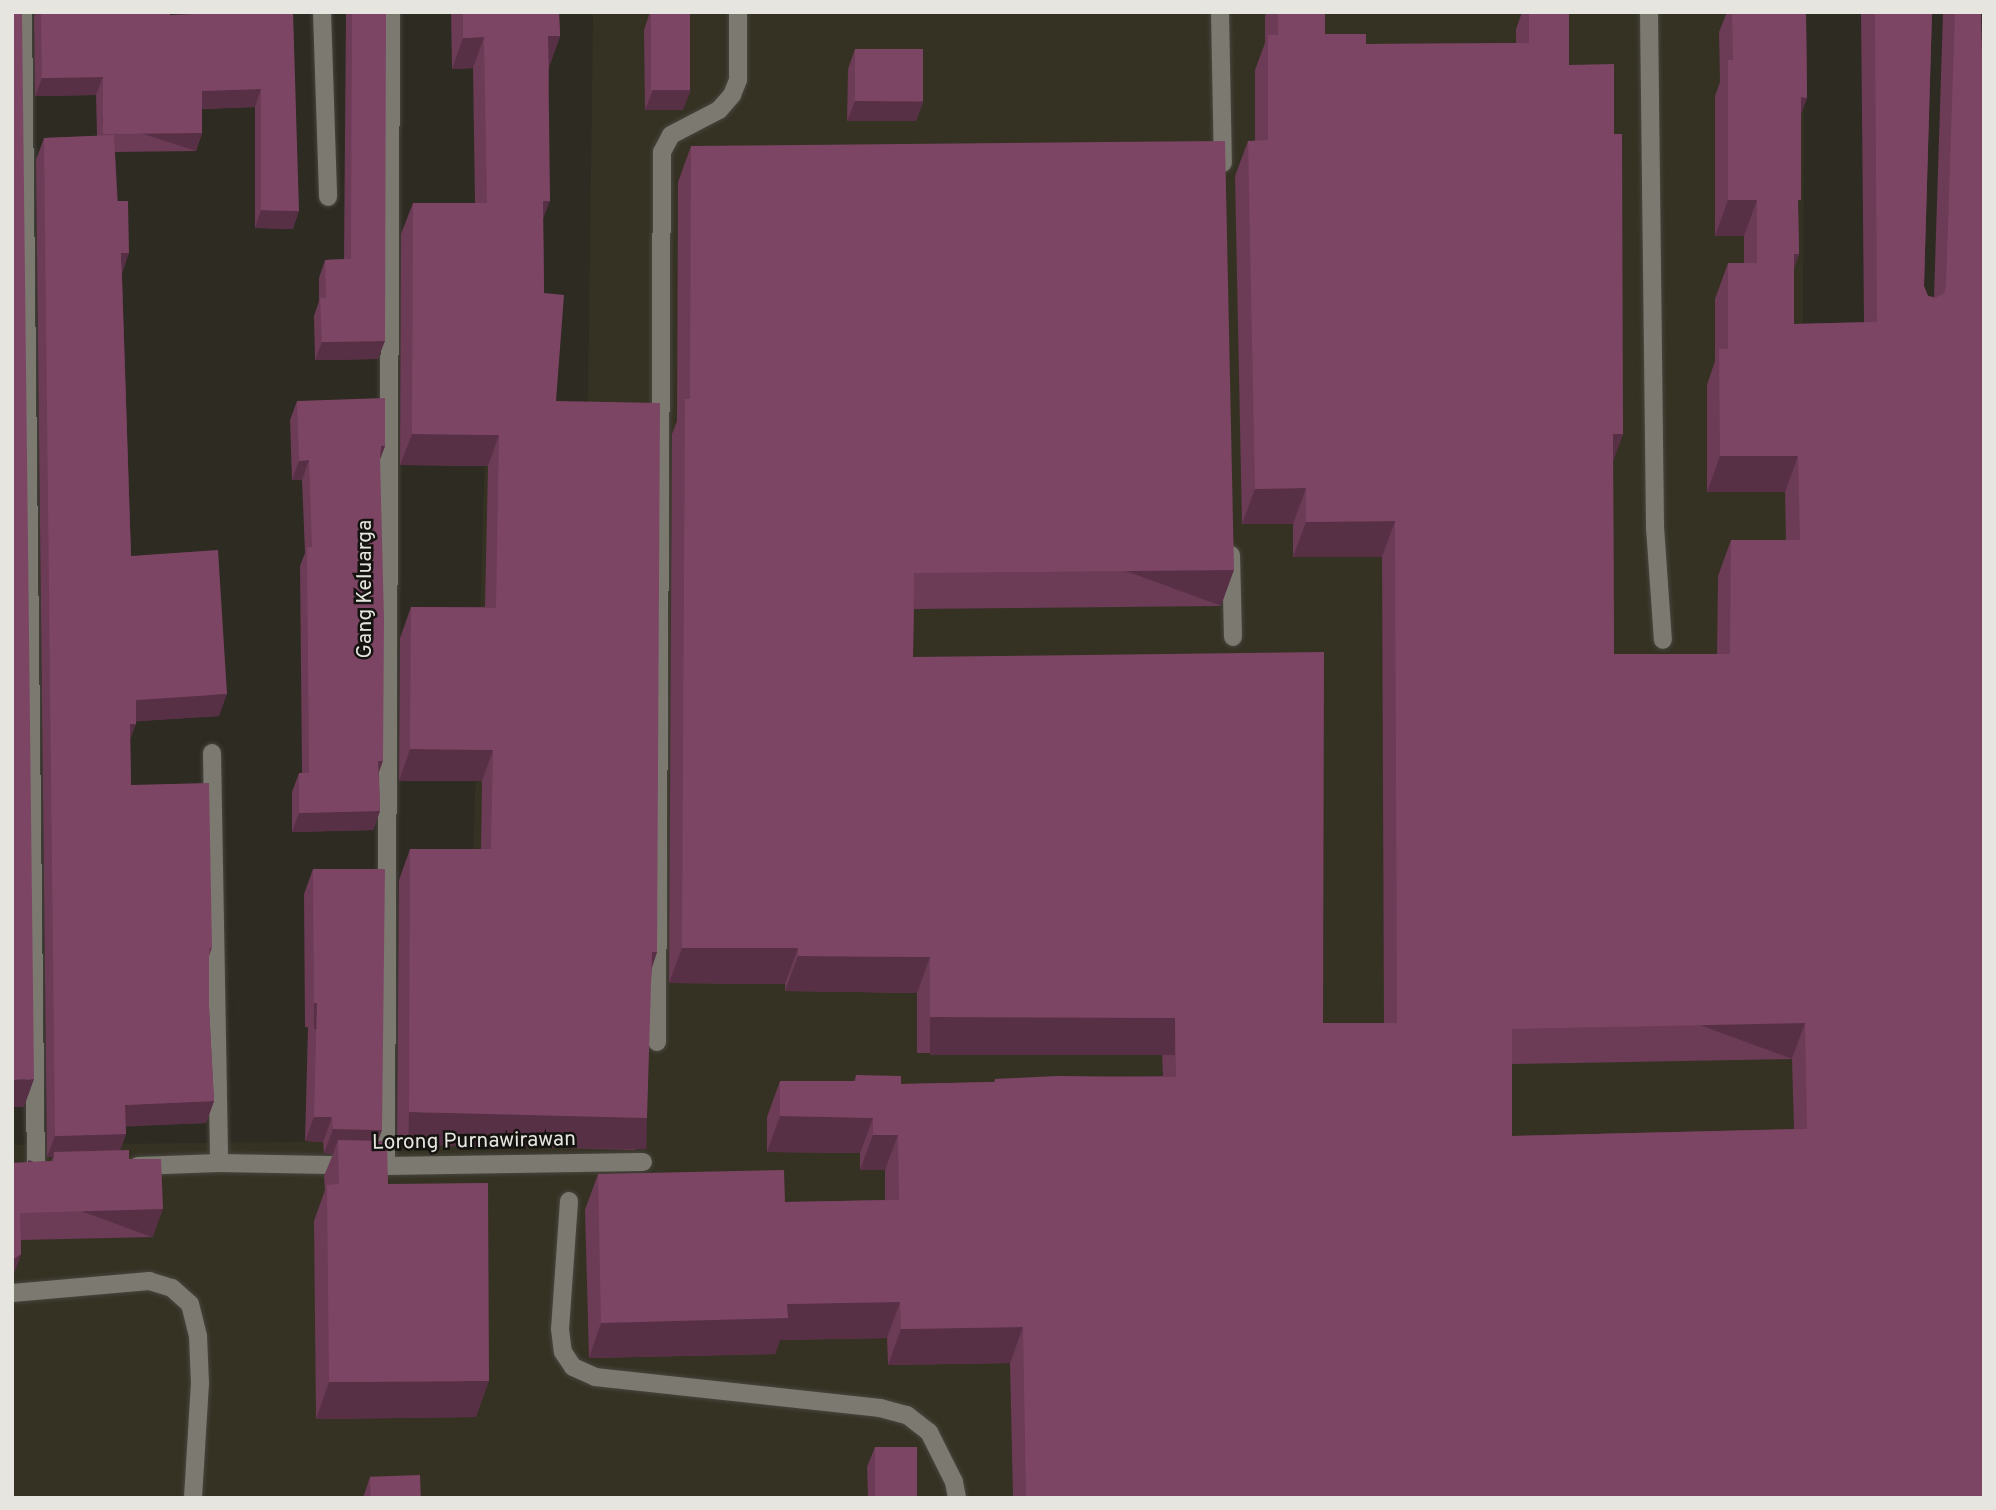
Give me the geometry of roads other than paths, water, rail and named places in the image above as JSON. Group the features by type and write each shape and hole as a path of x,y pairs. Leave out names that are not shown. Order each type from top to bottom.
{"street":[{"path":"12,1170 43,1170 23,12"},
{"path":"322,12 328,197"},
{"name":"Gang Keluarga","path":"386,1166 391,12"},
{"path":"657,1042 662,152 671,135 719,110 732,95 738,79 738,12"},
{"path":"1220,12 1224,179"},
{"path":"1648,12 1655,527 1663,640"},
{"path":"1231,540 1233,638"},
{"path":"212,753 219,1163"},
{"name":"Lorong Purnawirawan","path":"115,1167 219,1163 386,1166 643,1162"},
{"path":"569,1201 560,1329 563,1352 573,1367 595,1377 866,1407 908,1415 929,1432 954,1482 957,1498"},
{"path":"12,1293 149,1281 172,1288 190,1304 198,1336 200,1383 193,1498"}]}
